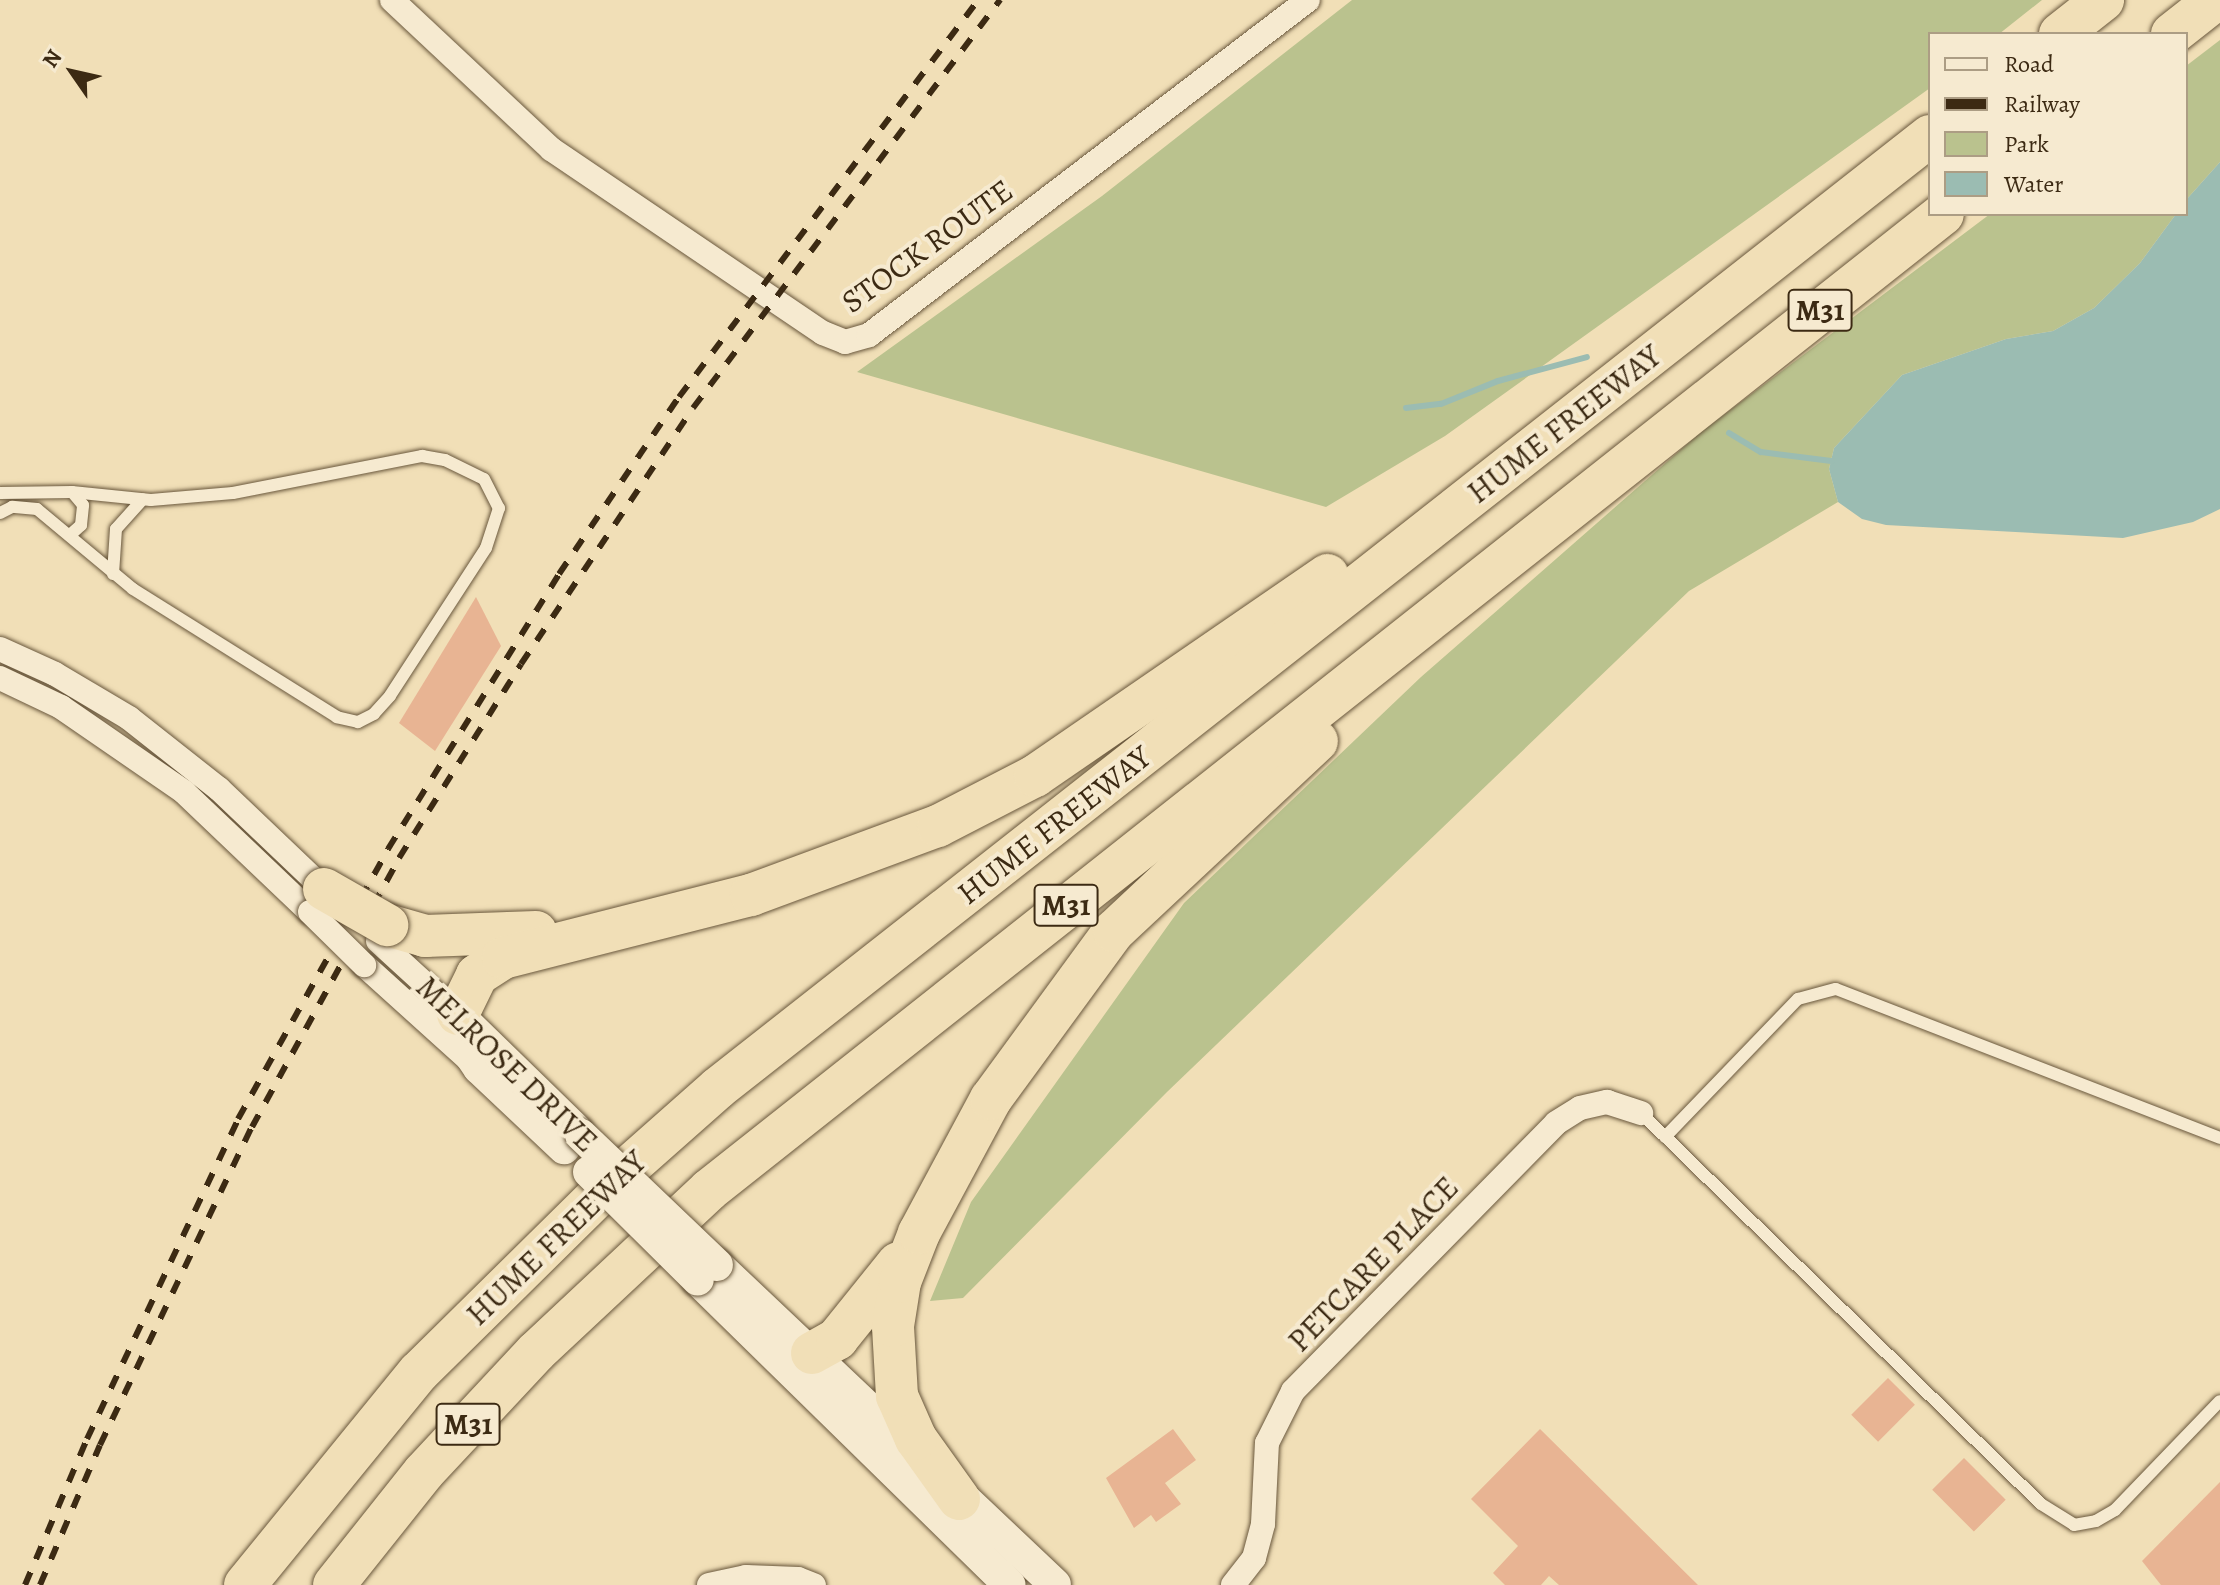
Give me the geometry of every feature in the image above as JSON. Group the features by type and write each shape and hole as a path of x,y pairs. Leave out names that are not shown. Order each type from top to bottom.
{"highway":[{"path":"2063,32 2103,0"},
{"path":"2175,32 2215,0"},
{"name":"HUME FREEWAY","path":"245,1585 419,1372 533,1257 706,1099 1928,138"},
{"name":"HUME FREEWAY","path":"334,1585 424,1472 536,1352 709,1190 1940,216"},
{"path":"458,1014 474,980 496,961 647,919 751,895 938,826 1035,776 1250,631 1769,263"},
{"path":"812,1353 837,1339 865,1310 919,1233 991,1099 1114,931 1390,674 1426,623"},
{"path":"317,900 382,933 425,936 470,937 647,919"},
{"path":"919,1233 900,1282 893,1326 897,1396 916,1439 959,1499"}],"main road":[{"path":"458,1014 462,1043 479,1068"},
{"name":"MELROSE DRIVE","path":"458,1014 572,1141 707,1272 812,1353 959,1499 1055,1585"},
{"name":"MELROSE DRIVE","path":"479,1068 572,1141"},
{"name":"MELROSE DRIVE","path":"707,1272 761,1341 1009,1585"},
{"path":"761,1341 789,1353 812,1353"}],"street":[{"name":"STOCK ROUTE","path":"392,0 551,149 823,333 845,342 869,335 1308,0"},
{"name":"MELROSE DRIVE","path":"0,649 55,674 129,718 219,789 317,900 364,965 479,1068"},
{"name":"MELROSE DRIVE","path":"0,678 61,707 184,792 317,900"},
{"name":"MELROSE DRIVE","path":"382,933 458,1014"},
{"name":"PETCARE PLACE","path":"1233,1585 1254,1558 1263,1524 1267,1443 1293,1391 1556,1123 1580,1108 1607,1102 1641,1113"},
{"path":"1225,1585 1254,1558"},
{"path":"709,1585 746,1577 798,1579 814,1585"}],"lane":[{"path":"0,493 72,492 143,499 247,491 422,456 445,460 484,479 499,508 486,548 397,685 374,714 358,722 337,717 113,574 37,509 12,507 0,513"},
{"path":"70,535 81,525 83,505 72,492"},
{"path":"113,574 116,529 143,499"},
{"path":"1665,1137 1798,999 1836,989 2220,1138"},
{"path":"1641,1113 2041,1504 2074,1525 2096,1521 2115,1510 2220,1401"}],"green space":[{"path":"1352,0 2042,0 2002,32 1928,32 1928,89 1445,436 1326,507 857,372 1102,196"},
{"path":"2220,40 2220,162 2188,198 2188,64"},
{"path":"1987,216 2175,216 2140,263 2094,308 2053,331 2006,339 1902,375 1834,448 1829,469 1838,502 1689,591 1167,1092 963,1298 930,1301 971,1202 1184,903 1421,677 1701,432"}],"water":[{"path":"2220,162 2220,509 2193,522 2123,538 1886,525 1862,519 1838,502 1829,469 1834,448 1902,375 2006,339 2053,331 2094,308 2140,263 2175,216 2188,216 2188,198"}],"building":[{"path":"476,597 501,646 435,751 399,723"},
{"path":"1888,1378 1915,1405 1878,1442 1851,1415"},
{"path":"1173,1429 1196,1460 1165,1483 1181,1504 1156,1522 1151,1515 1134,1528 1106,1478"},
{"path":"1540,1429 1698,1585 1559,1585 1549,1576 1541,1585 1505,1585 1493,1573 1518,1546 1471,1499"},
{"path":"1964,1458 2006,1500 1974,1532 1932,1490"},
{"path":"2220,1482 2220,1585 2161,1585 2142,1561"}],"waterway":[{"path":"1406,408 1441,404 1498,381 1587,357"},
{"path":"1729,433 1761,452 1831,461"}],"railway":[{"path":"25,1585 87,1439 238,1119 388,849 559,574 679,397 978,0"},
{"path":"40,1585 100,1445 252,1127 399,858 521,664 693,408 1000,0"}]}
